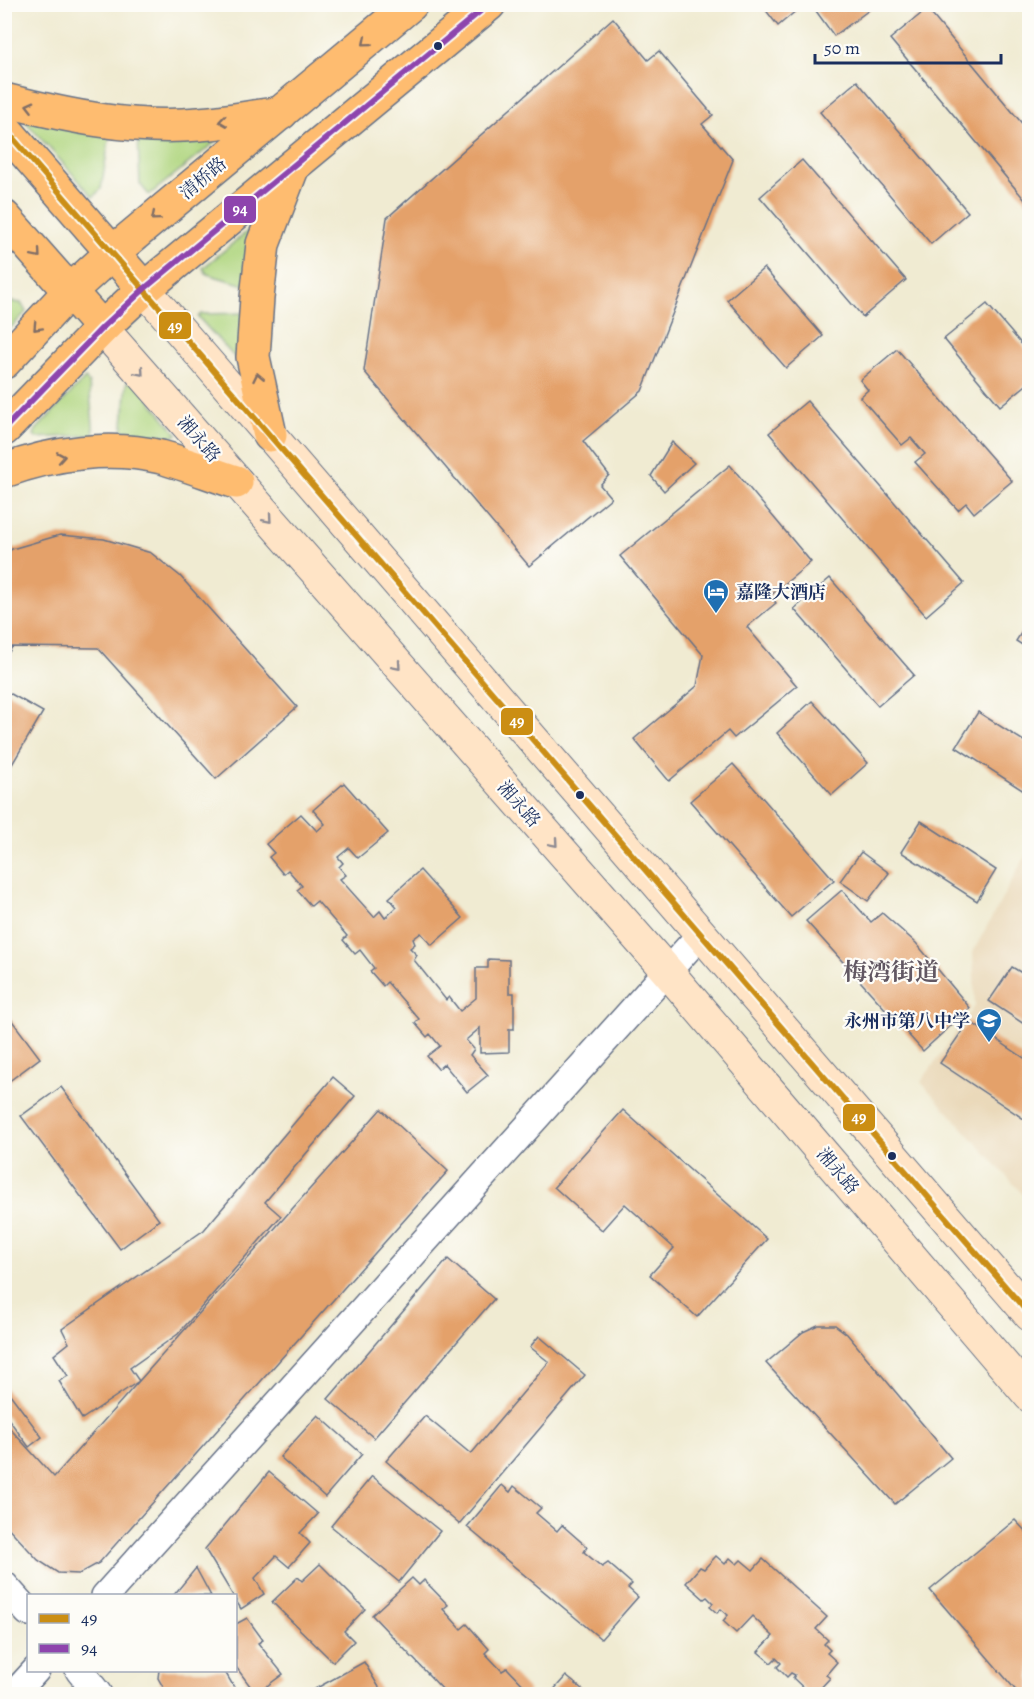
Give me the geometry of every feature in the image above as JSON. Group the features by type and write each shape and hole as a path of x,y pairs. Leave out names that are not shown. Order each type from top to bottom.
{"main road":[{"name":"清桥路","path":"4,362 69,291 112,253 411,4"},
{"path":"4,429 102,328 144,289 489,4"},
{"path":"4,100 54,112 128,124 198,124 278,116 299,163 263,244 257,298 253,357 270,435"},
{"path":"4,128 1029,1315"},
{"name":"湘永路","path":"4,217 667,971 1029,1396"},
{"path":"4,471 26,463 92,451 159,457 236,482"}],"street":[{"path":"107,1594 701,934"},
{"path":"4,1585 27,1611"},
{"path":"14,1695 35,1672"},
{"path":"80,1672 98,1695"}],"shaded area":[{"name":"永州市第八中学","path":"1029,849 1029,1201 921,1082 975,1006 973,952"}],"green space":[{"path":"28,118 110,134 101,189 93,197 27,123"},
{"path":"212,136 214,143 149,195 140,184 138,137"},
{"path":"249,230 254,230 251,287 207,274 203,268"},
{"path":"5,301 21,303 26,312 5,334"},
{"path":"249,313 237,360 198,317 201,314"},
{"path":"85,378 89,383 94,435 36,438 34,435 36,430"},
{"path":"133,379 177,434 175,436 122,434 127,383"}],"building":[{"path":"761,4 804,4 778,26"},
{"path":"811,4 877,4 834,36"},
{"path":"927,9 1030,133 1030,206 890,39"},
{"path":"613,18 648,60 659,51 713,115 702,124 733,160 642,391 583,441 609,475 600,485 611,498 529,566 364,371 387,218"},
{"path":"857,81 968,212 931,244 820,112"},
{"path":"802,160 906,280 863,317 760,197"},
{"path":"764,268 823,336 786,368 727,300"},
{"path":"987,304 1030,354 1030,382 1000,406 944,339"},
{"path":"897,349 1012,481 974,513 966,503 958,510 915,462 925,454 911,438 902,445 860,397 868,390 860,380"},
{"path":"807,401 964,583 926,616 769,433"},
{"path":"672,442 694,463 664,491 651,476"},
{"name":"嘉隆大酒店","path":"730,465 811,562 770,596 776,603 747,627 797,686 734,738 728,731 669,781 634,739 697,686 703,655 620,556"},
{"path":"60,535 104,539 151,553 180,576 297,707 216,779 98,648 12,647 4,660 4,556 12,549"},
{"path":"830,578 914,675 878,706 794,609"},
{"path":"1030,619 1030,650 1016,641"},
{"path":"4,690 43,712 4,778"},
{"path":"812,701 868,763 832,795 777,733"},
{"path":"978,712 1030,745 1030,795 956,747"},
{"path":"733,764 834,880 791,917 690,801"},
{"path":"344,783 388,833 358,858 349,848 338,857 343,863 339,867 346,875 340,879 374,917 380,911 385,918 397,907 389,898 420,870 463,918 432,945 421,933 413,939 415,944 410,948 417,955 414,960 446,1000 449,997 460,1011 476,998 476,968 488,968 488,959 509,960 509,993 514,993 514,1029 509,1029 509,1052 480,1053 480,1028 466,1040 474,1049 470,1055 488,1075 467,1092 444,1064 438,1069 427,1056 440,1046 430,1034 427,1037 415,1023 419,1019 387,982 383,986 370,971 374,968 360,950 355,954 343,940 347,936 317,901 311,906 297,890 302,886 288,870 283,874 269,857 274,853 266,844 301,814 317,831 325,824 313,810"},
{"path":"921,821 996,870 977,901 901,852"},
{"path":"861,852 889,873 868,901 840,881"},
{"path":"842,890 871,922 882,913 916,943 970,1008 923,1051 806,921"},
{"path":"1012,967 1030,978 1030,1028 989,1001"},
{"path":"4,1010 40,1058 4,1085"},
{"path":"969,1021 1030,1062 1030,1123 940,1063"},
{"path":"333,1077 355,1096 265,1202 281,1216 178,1334 130,1368 139,1381 82,1419 59,1381 68,1376 54,1355 69,1343 62,1329 204,1230"},
{"path":"61,1087 159,1220 120,1249 21,1116"},
{"path":"381,1109 448,1171 99,1563 79,1574 58,1573 38,1560 4,1523 4,1422 54,1477"},
{"path":"623,1110 767,1239 697,1317 650,1275 674,1248 625,1204 602,1230 554,1187"},
{"path":"448,1259 494,1299 374,1438 328,1399"},
{"path":"818,1325 835,1325 847,1334 951,1458 895,1504 766,1363 803,1332"},
{"path":"539,1336 585,1375 459,1524 386,1461 425,1416 471,1454 549,1362 530,1347"},
{"path":"4,1386 42,1437 29,1447 4,1413"},
{"path":"318,1415 362,1454 325,1497 280,1457"},
{"path":"269,1472 318,1514 300,1533 310,1543 289,1567 276,1556 255,1578 264,1594 241,1609 237,1602 237,1594 232,1594 205,1549"},
{"path":"372,1476 440,1531 399,1582 331,1526"},
{"path":"502,1485 510,1492 514,1486 541,1508 536,1513 557,1531 562,1525 587,1547 584,1552 602,1567 608,1563 632,1584 628,1588 638,1597 601,1639 467,1527"},
{"path":"1015,1520 1030,1536 1030,1694 1019,1694 930,1590"},
{"path":"716,1556 725,1564 730,1558 737,1564 741,1560 753,1570 763,1559 827,1617 816,1629 828,1640 824,1644 830,1650 827,1653 837,1662 826,1675 830,1678 815,1694 810,1694 793,1678 795,1675 791,1673 787,1677 777,1667 781,1663 776,1658 771,1663 758,1652 773,1636 752,1616 736,1633 723,1621 728,1615 721,1609 717,1613 710,1607 713,1603 707,1597 704,1599 686,1583 700,1567 704,1569"},
{"path":"320,1564 365,1609 344,1631 354,1641 333,1662 272,1602 298,1577 302,1581"},
{"path":"196,1568 210,1594 175,1594"},
{"path":"412,1578 419,1585 424,1580 448,1605 443,1609 461,1629 467,1624 489,1649 485,1653 502,1671 507,1668 529,1691 525,1694 447,1694 372,1615"},
{"path":"247,1618 263,1640 258,1643 283,1674 256,1694 237,1668 237,1623"},
{"path":"364,1662 383,1694 306,1694"},
{"path":"159,1672 225,1672 238,1694 167,1694 158,1678"},
{"path":"566,1676 588,1694 550,1694"}],"transit line":[{"name":"94","path":"4,429 102,328 144,289 489,4"},
{"name":"49","path":"4,128 1030,1315"}],"place":[{"name":"嘉隆大酒店","path":"716,615"},
{"name":"永州市第八中学","path":"989,1044"}],"district":[{"name":"梅湾街道","path":"891,972"}]}
